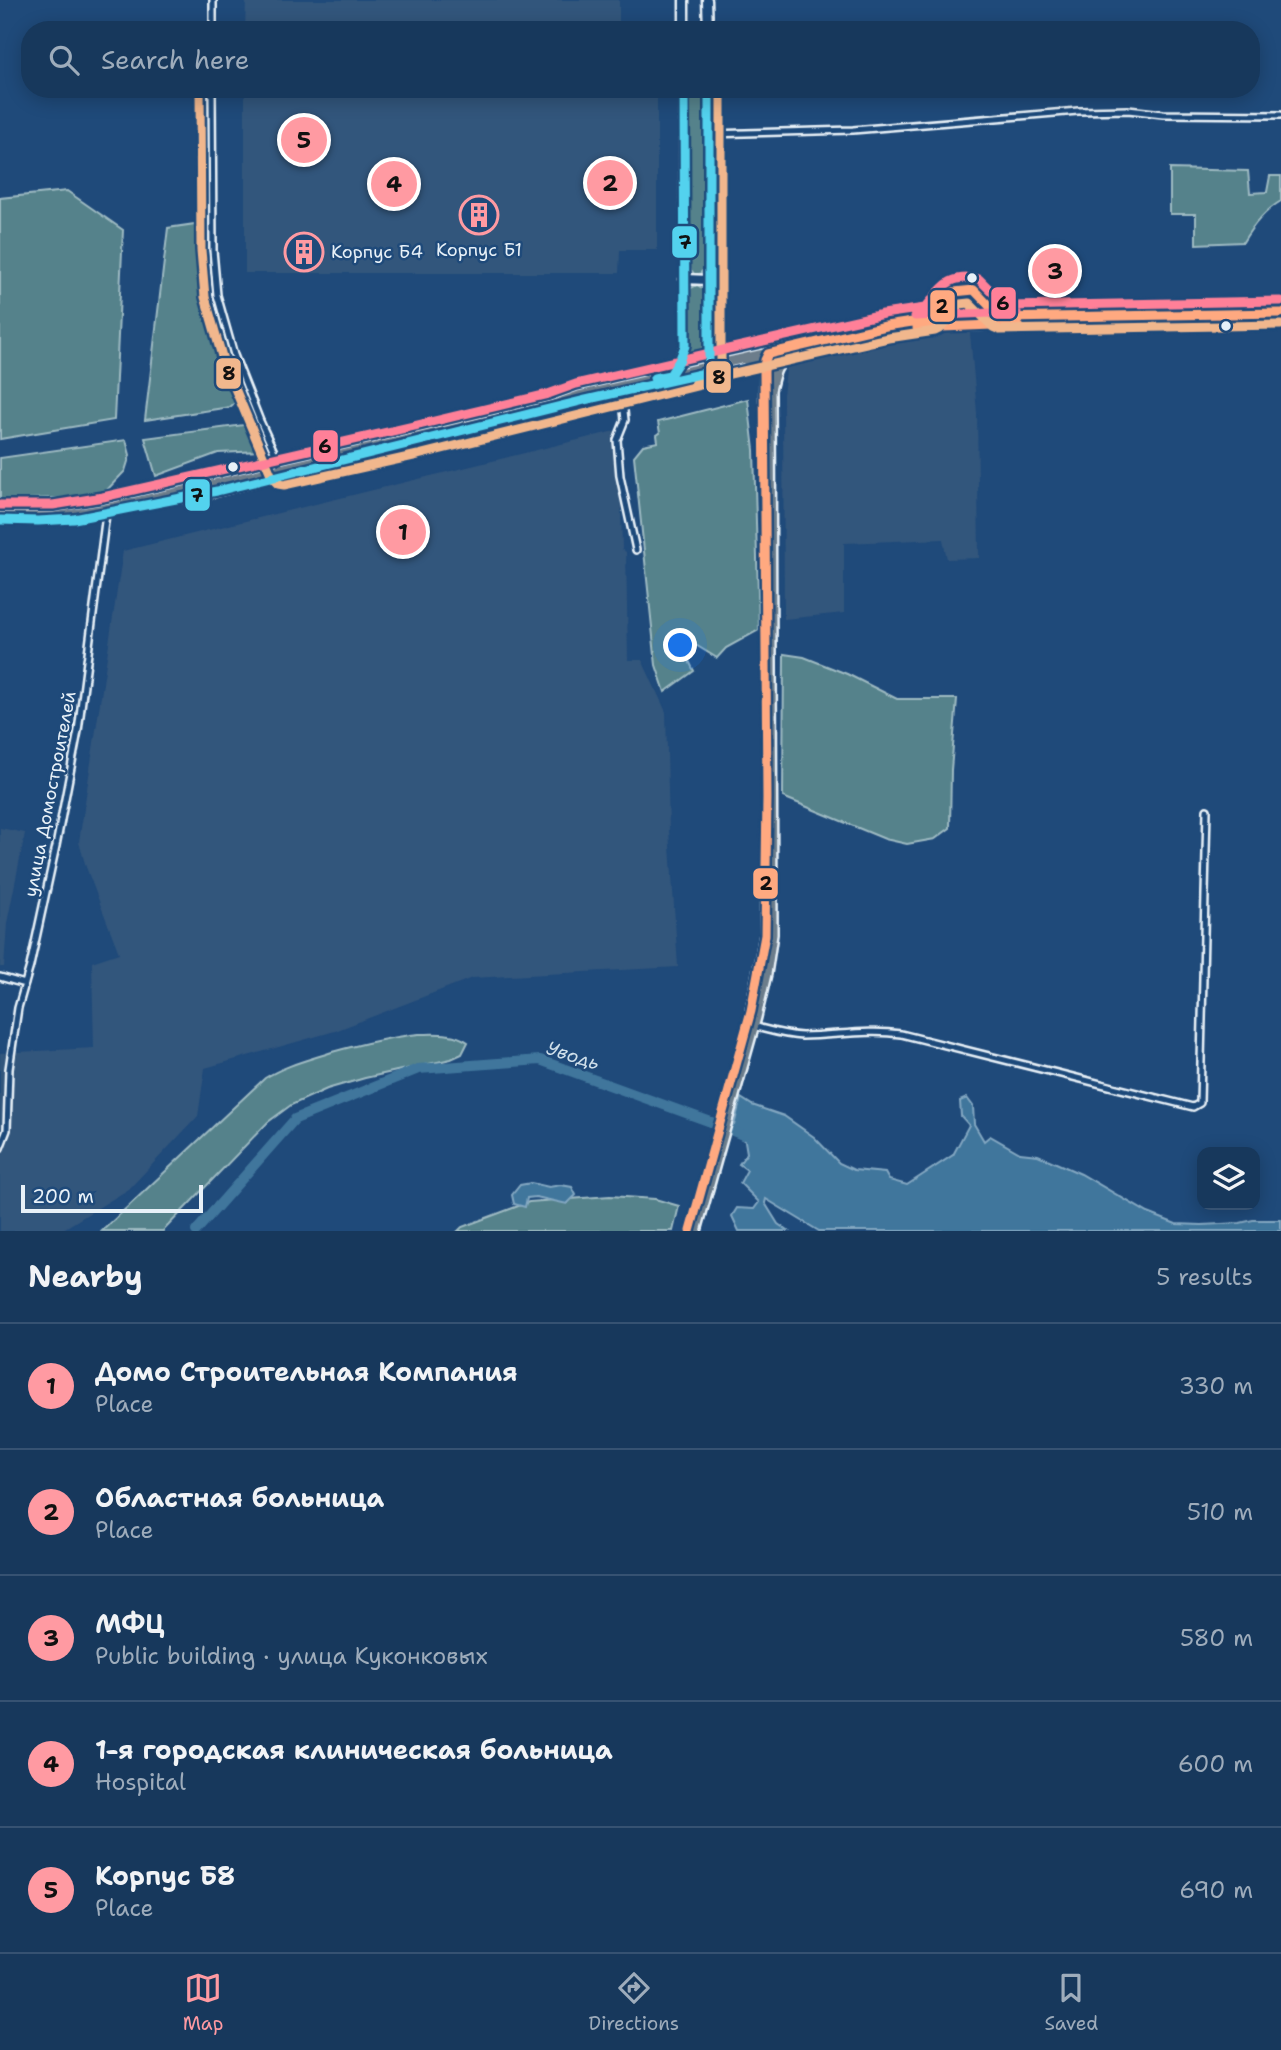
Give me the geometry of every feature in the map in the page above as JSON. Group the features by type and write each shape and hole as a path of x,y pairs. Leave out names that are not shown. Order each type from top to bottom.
{"main road":[{"path":"684,0 684,21"},
{"path":"707,0 708,21"},
{"path":"670,375 685,346 684,98"},
{"path":"709,98 709,369"},
{"path":"684,279 709,280"},
{"path":"769,356 873,329 932,319 1281,313"},
{"path":"283,471 346,460 738,361 791,354 888,332 933,326 1281,319"},
{"path":"708,348 718,358 738,361 758,372 767,389"},
{"path":"767,389 779,363 791,354"},
{"path":"696,1231 751,1025 762,959 766,878 769,356"},
{"path":"0,519 56,521 217,492 283,471 551,406 579,396 709,369"},
{"path":"690,1231 717,1148"}],"street":[{"path":"213,0 213,21"},
{"path":"212,98 213,250 217,295 234,355 283,471"},
{"path":"709,134 853,130 1078,111 1281,115"},
{"path":"622,392 625,419 617,440 620,477 636,550"},
{"name":"улица Домостроителей","path":"0,1148 7,1130 9,1069 18,1008 54,858 78,731 105,512"},
{"path":"751,1025 803,1036 871,1031 901,1034 1193,1107 1198,1106 1207,810"},
{"path":"0,977 25,984"},
{"path":"0,1068 9,1069"}],"shaded area":[{"path":"246,0 619,0 619,21 245,21"},
{"path":"245,98 657,98 657,250 620,250 619,273 245,273"},
{"path":"919,332 970,333 977,413 979,558 947,559 943,539 844,543 844,613 784,619 783,395 787,364 838,348"},
{"path":"619,430 622,549 626,552 628,660 642,660 666,712 669,831 678,967 472,978 335,1031 205,1068 198,1116 129,1189 60,1231 0,1231 0,1053 94,1048 92,962 119,953 79,842 123,551"},
{"path":"0,828 25,833 7,923 4,967 0,967"},
{"path":"741,1098 752,1105 784,1116 814,1137 839,1163 854,1170 885,1173 889,1180 907,1185 953,1155 969,1125 961,1116 960,1101 967,1098 973,1106 974,1124 984,1141 990,1136 1020,1153 1038,1155 1081,1174 1148,1213 1176,1224 1281,1220 1281,1231 819,1231 766,1199 765,1203 778,1224 788,1231 739,1231 732,1216 737,1208 754,1209 759,1202 740,1183 747,1170 739,1164 747,1153 745,1141 732,1133"},
{"path":"531,1183 549,1187 572,1187 576,1195 567,1204 536,1197 527,1198 525,1207 514,1204 512,1195 520,1185"}],"green space":[{"path":"690,98 704,98 704,269 699,275 695,275 690,269"},
{"path":"1170,169 1248,171 1250,193 1267,192 1270,176 1281,176 1281,201 1259,219 1243,242 1196,244 1196,214 1170,214"},
{"path":"67,191 123,230 114,420 0,439 0,198"},
{"path":"202,223 210,301 225,336 239,399 230,407 145,420 168,228"},
{"path":"697,285 704,291 704,352 702,360 694,363 689,351 689,292"},
{"path":"748,399 754,450 759,630 726,648 717,658 689,641 685,653 694,671 665,692 656,665 634,456 643,445 658,442 658,422"},
{"path":"251,424 260,451 218,453 156,476 145,438"},
{"path":"126,440 130,455 125,471 105,492 84,497 0,500 0,458"},
{"path":"784,654 804,657 847,674 897,699 957,699 951,770 950,828 935,839 907,844 885,839 783,797"},
{"path":"419,1034 451,1035 468,1042 462,1054 451,1059 365,1078 327,1089 291,1105 268,1122 163,1231 102,1231 273,1073 332,1052"},
{"path":"610,1196 655,1199 679,1206 673,1231 458,1231 462,1227 529,1202"}],"waterway":[{"name":"Уводь","path":"196,1231 295,1119 418,1069 540,1060 743,1135"}],"transit line":[{"name":"8","path":"200,98 201,250 205,297 223,360 273,479 284,485 418,455 717,381 721,372 721,98"},
{"name":"7","path":"654,378 670,375 685,346 684,98"},
{"name":"7","path":"0,520 74,519 217,491 709,372 709,98"},
{"name":"6","path":"0,505 53,505 103,497 414,426 706,354 883,314 925,308 947,284 960,278 979,279 1006,306 1281,301"},
{"name":"2","path":"690,1231 751,1011 765,935 767,798 764,372 768,354 886,326 932,319 954,292 974,290 1001,318 1281,313"},
{"name":"8","path":"695,382 888,338 935,331 941,328 960,304 969,303 993,327 1000,330 1281,325"},
{"name":"6","path":"915,316 1017,312"},
{"name":"2","path":"917,328 1018,324"}],"place":[{"name":"Корпус Б8","path":"304,140"},
{"name":"Областная больница","path":"610,183"},
{"name":"1-я городская клиническая больница","path":"394,184"},
{"name":"Корпус Б1","path":"479,215"},
{"name":"Корпус Б4","path":"304,252"},
{"name":"МФЦ","path":"1055,271"},
{"name":"Домо Строительная Компания","path":"403,532"}]}
